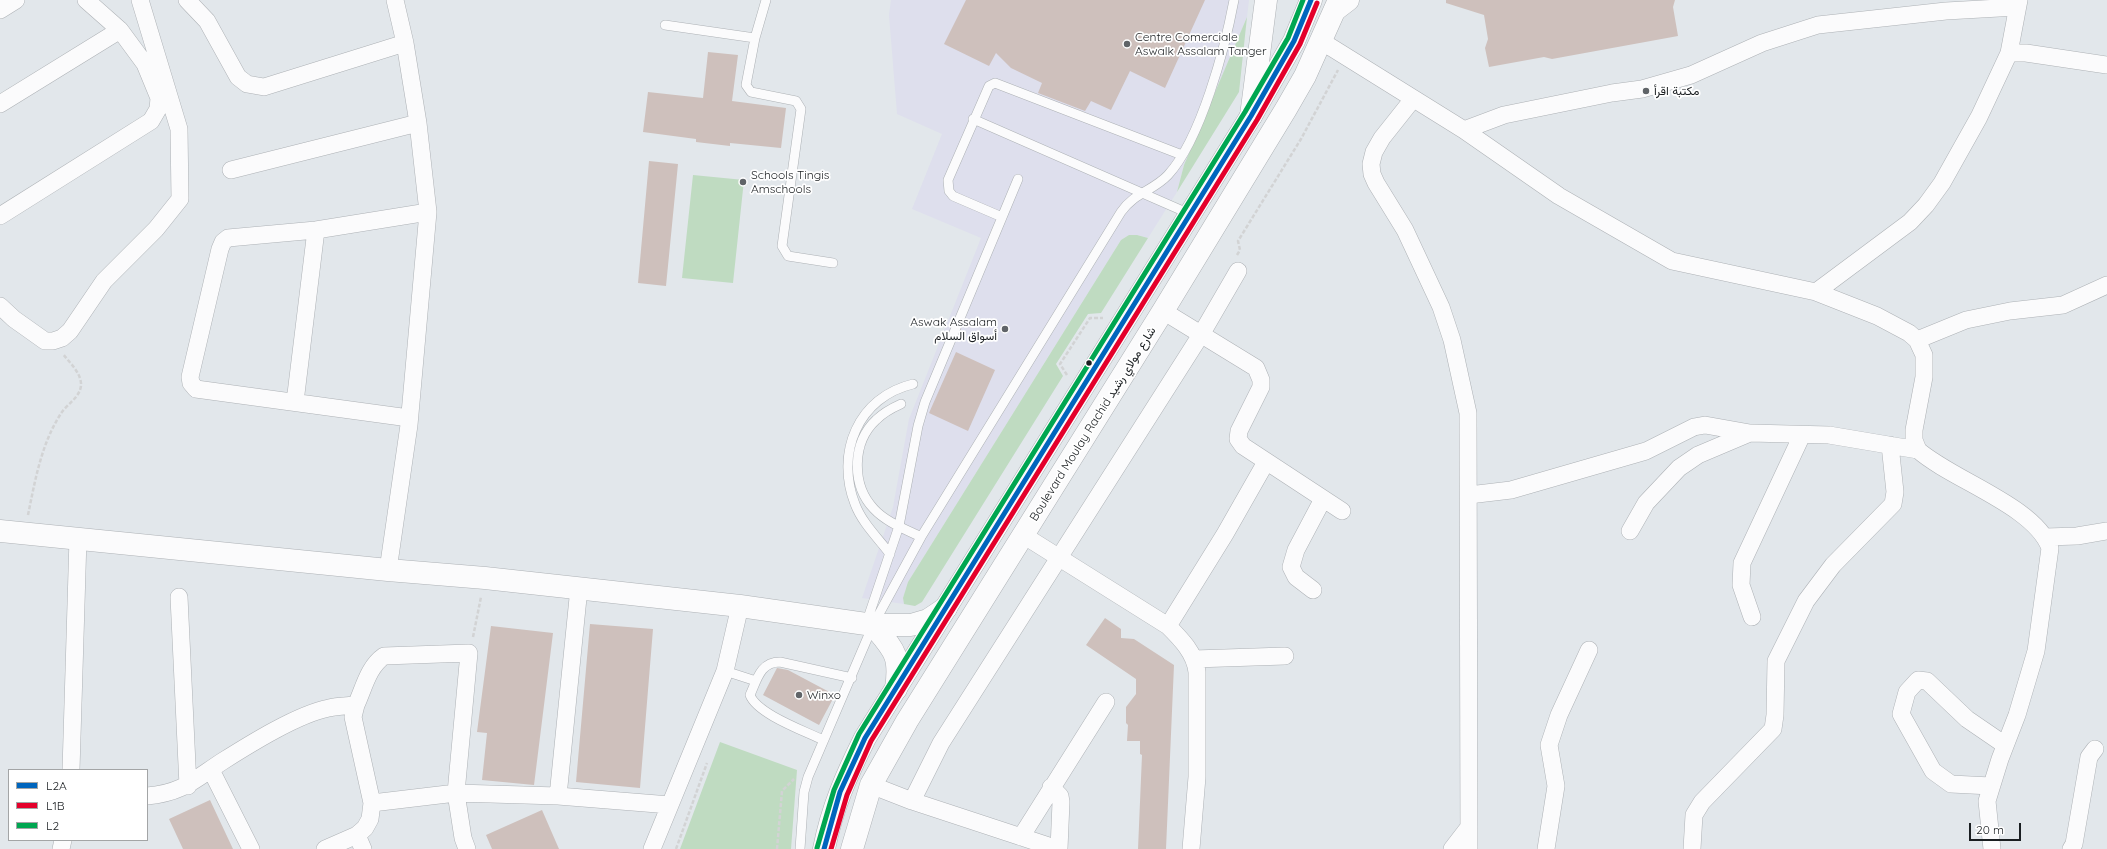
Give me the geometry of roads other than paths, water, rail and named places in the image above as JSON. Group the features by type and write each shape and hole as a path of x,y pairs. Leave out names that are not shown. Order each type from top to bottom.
{"main road":[{"path":"1251,116 1266,0"},
{"path":"824,849 830,819 844,780 865,738 1192,214 1294,41 1311,0"},
{"name":"Boulevard Moulay Rachid شارع مولاي رشيد","path":"852,849 871,785 907,721 1164,311 1286,109 1341,3"},
{"path":"0,531 579,588 740,606 870,624 911,626 928,620 946,608"},
{"path":"870,624 894,651 899,669 896,689"}],"street":[{"path":"0,10 16,0"},
{"path":"0,216 151,121 158,109 159,98 145,64 120,30 86,0"},
{"path":"0,306 34,335 45,342 53,341 70,331 104,281 156,229 180,199 179,129 140,0"},
{"path":"187,0 207,21 238,77 255,86 264,88 405,43"},
{"path":"388,570 409,418 428,212 418,123 405,43 395,0"},
{"path":"1464,130 1504,115 1612,93 1642,89 1691,75 1762,43 1818,25 2018,4 2009,53 1979,117 1942,183 1926,205 1892,236 1816,292"},
{"path":"0,104 120,30"},
{"path":"1321,41 1464,130 1559,196 1672,261 1816,292 1877,316 1909,333 1917,340 1924,355 1924,377 1914,430 1914,440 1918,450"},
{"path":"2009,53 2026,53 2107,65"},
{"path":"1412,99 1382,138 1374,152 1371,164 1372,174 1425,271 1441,307 1452,340 1468,413 1469,495 1467,739 1469,849"},
{"path":"231,170 418,123"},
{"path":"409,418 196,389 191,383 190,377 223,242 228,238 316,230 428,212"},
{"path":"295,402 316,230"},
{"path":"912,801 941,743 1202,333 1238,271"},
{"path":"1917,340 1966,320 2010,311 2063,305 2107,285"},
{"path":"1164,311 1250,363 1259,373 1261,387 1237,435 1242,446 1342,511"},
{"path":"1469,495 1511,490 1646,451 1694,427 1705,425 1750,433 1829,435 1918,450 2018,512 2039,528 2046,537 2051,556 2036,651 2018,715 2005,745 1987,801 1987,814 1992,849"},
{"path":"1630,531 1646,504 1679,468 1698,455 1750,433"},
{"path":"1752,618 1741,585 1742,563 1802,435"},
{"path":"1692,849 1694,815 1702,802 1773,729 1775,715 1776,661 1806,601 1834,566 1893,504 1895,492 1890,445"},
{"path":"1168,626 1225,534 1266,462"},
{"path":"1313,590 1296,577 1291,567 1296,550 1323,499"},
{"path":"2046,537 2077,536 2107,531"},
{"path":"1023,535 1168,626 1183,642 1194,659 1197,672 1197,778 1192,849"},
{"path":"71,769 78,538"},
{"path":"558,796 579,588"},
{"path":"179,597 188,786"},
{"path":"652,849 725,671 740,606"},
{"path":"1546,849 1556,786 1549,745 1559,715 1589,650"},
{"path":"325,849 360,842 370,819 372,803 353,717 356,705 376,662 384,656 469,653 456,793 463,838 467,849"},
{"path":"1194,659 1285,656"},
{"path":"1991,786 1950,784 1933,770 1901,714 1907,692 1918,680 1927,681 1967,719 2005,745"},
{"path":"1021,837 1051,787 1106,702"},
{"path":"148,796 171,792 188,786 211,770 296,719 328,708 356,705"},
{"path":"2071,849 2074,844 2089,757 2095,748"},
{"path":"211,770 251,849"},
{"path":"871,785 912,801 1058,849 1061,802 1060,796 1051,787"},
{"path":"372,803 456,793 558,796 670,805"},
{"path":"1452,849 1469,827"}],"lane":[{"path":"766,0 755,38 746,85 751,92 796,102 801,109 782,246 784,252 788,256 833,263"},
{"path":"870,624 1115,220 1127,204 1142,192 1155,186 1167,176 1182,155 1214,80 1223,49 1234,0"},
{"path":"665,25 755,38"},
{"path":"1002,217 953,196 947,186 948,180 973,119 989,86 995,83 1182,155"},
{"path":"973,119 1192,214"},
{"path":"800,849 804,792 808,777 823,740 852,678 870,624 899,526 918,426 925,402 1018,179"},
{"path":"890,554 856,506 849,487 847,468 849,448 856,429 872,407 881,398 898,387 913,384"},
{"path":"902,404 887,411 875,421 865,434 859,448 857,464 858,480 864,495 873,508 885,519 921,538"},
{"path":"823,740 764,711 753,703 750,695 756,681 766,664 772,662 780,662 852,678"},
{"path":"725,671 756,681"}],"place":[{"name":"Centre Comerciale Aswalk Assalam Tanger","path":"1127,44"},
{"name":"مكتبة اقرأ","path":"1646,91"},
{"name":"Schools Tingis Amschools","path":"743,182"},
{"name":"Aswak Assalam أسواق السلام","path":"1005,329"},
{"name":"Winxo","path":"799,695"}]}
